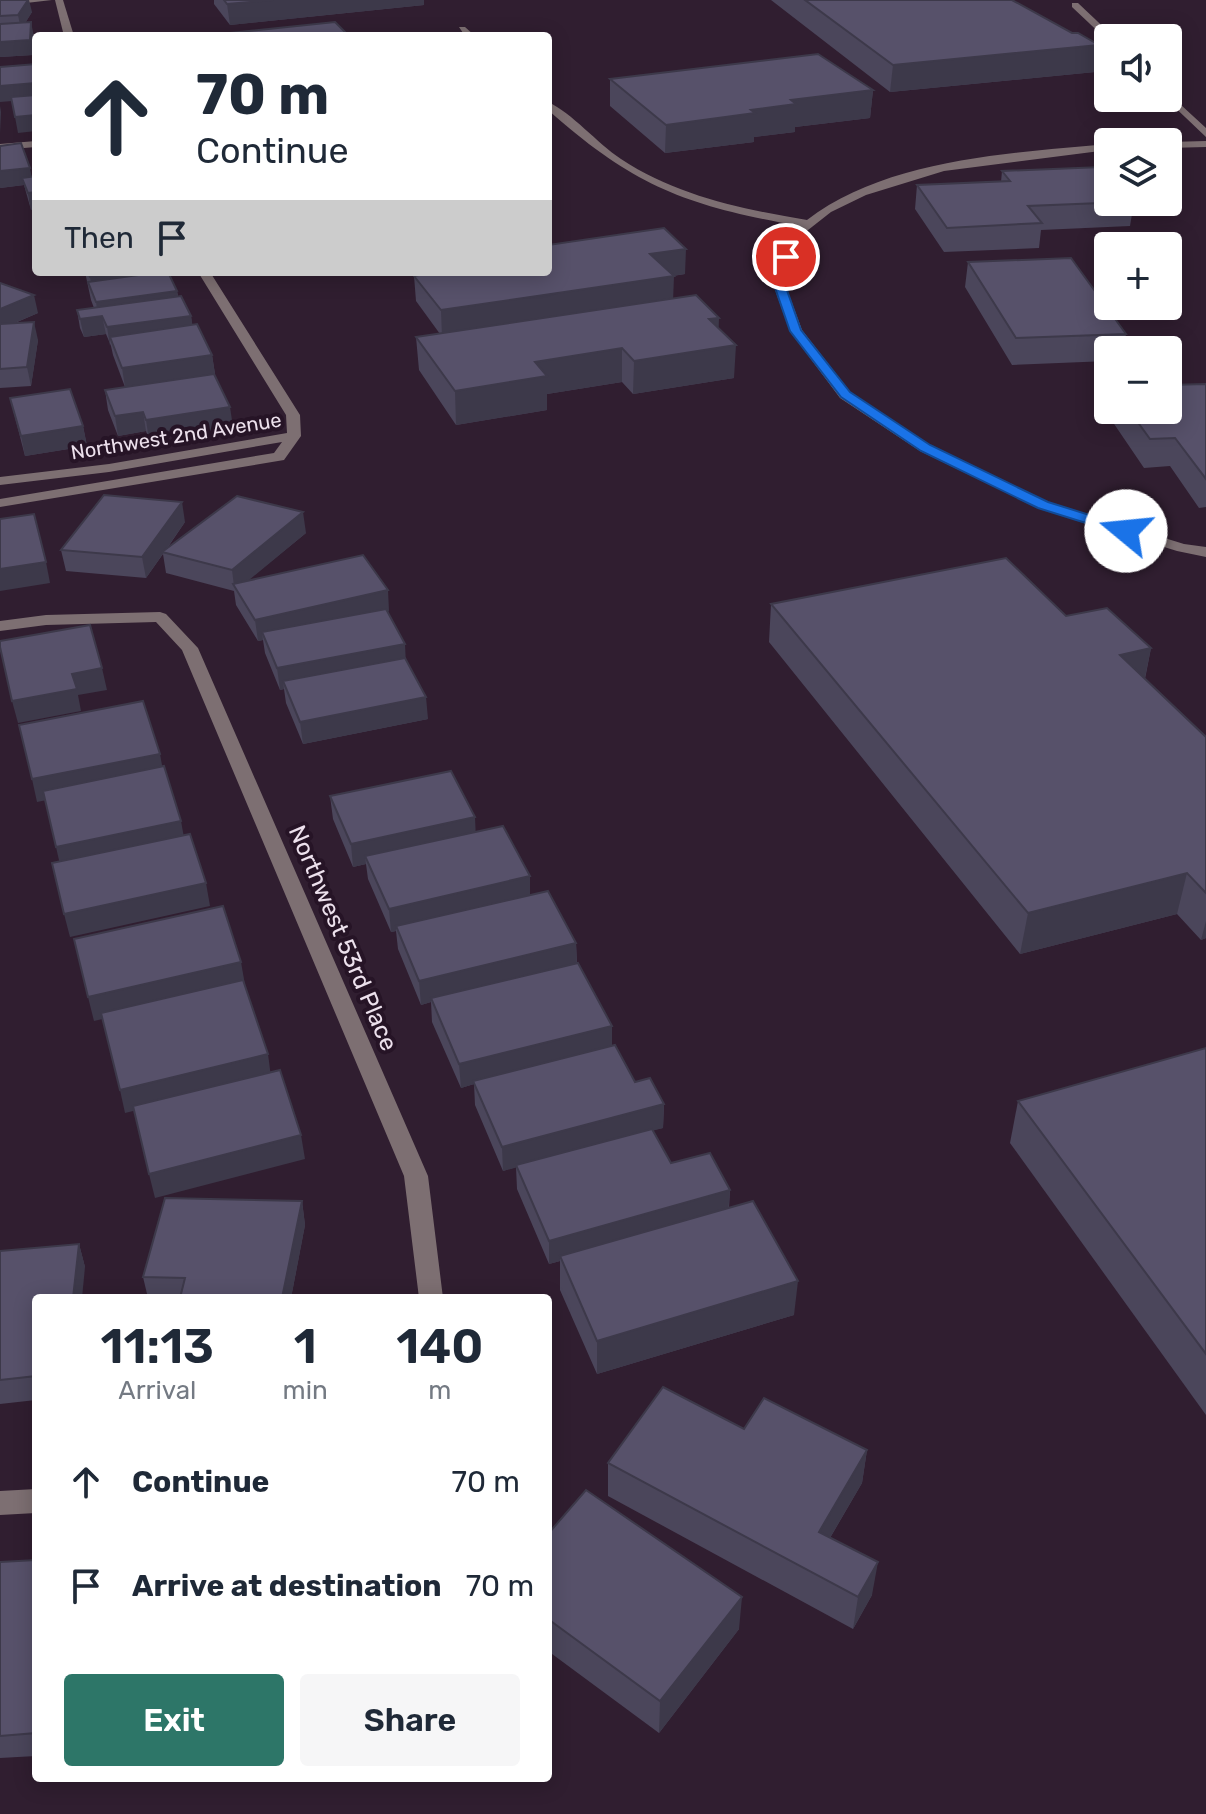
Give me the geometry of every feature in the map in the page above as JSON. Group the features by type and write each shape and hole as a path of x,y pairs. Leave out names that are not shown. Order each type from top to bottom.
{"street":[{"path":"0,3 48,0"},
{"path":"59,0 68,32"},
{"path":"1075,5 1095,24"},
{"path":"552,109 591,143 654,183 685,196 749,213 811,224"},
{"path":"1182,110 1206,134"},
{"path":"0,147 32,144"},
{"path":"1182,145 1206,144"},
{"path":"1094,148 996,157 917,176 844,199 798,233 776,276 796,331 845,395 925,448 1043,505 1182,548 1206,552"},
{"path":"206,276 293,415 294,436"},
{"name":"Northwest 2nd Avenue","path":"0,481 109,468 294,436"},
{"name":"Northwest 2nd Avenue","path":"0,503 279,457 294,436"},
{"name":"Northwest 53rd Place","path":"0,626 46,620 160,617 190,648 416,1176 431,1294"},
{"path":"0,1503 32,1501"}],"building":[{"path":"0,0 28,0 18,15 0,16"},
{"path":"224,0 273,0 227,4"},
{"path":"805,0 1012,0 1094,42 1094,45 893,65"},
{"path":"31,22 30,40 0,42 0,24"},
{"path":"335,22 345,32 239,32"},
{"path":"818,54 873,90 791,100 796,104 666,125 610,79"},
{"path":"32,64 32,83 0,86 0,67"},
{"path":"32,95 32,115 15,117 11,97"},
{"path":"21,143 30,168 0,171 0,146"},
{"path":"1094,167 1094,203 1028,206 1042,223 947,228 917,185 1010,181 1002,171"},
{"path":"32,177 32,192 28,193 22,178"},
{"path":"664,228 686,249 650,254 674,276 441,310 414,276 552,276 552,244"},
{"path":"1071,258 1094,290 1094,320 1116,320 1126,334 1016,338 968,262"},
{"path":"131,276 170,276 177,291 96,302 88,282"},
{"path":"0,283 34,295 0,309"},
{"path":"696,295 719,318 709,319 736,345 634,361 622,348 535,362 547,376 455,391 416,337"},
{"path":"181,296 191,316 107,327 102,316 80,319 77,310"},
{"path":"34,322 27,367 0,369 0,324"},
{"path":"197,324 212,355 122,368 110,337"},
{"path":"214,374 230,407 146,420 143,412 115,416 105,390"},
{"path":"1206,384 1206,479 1175,438 1150,439 1139,424 1182,424 1182,385"},
{"path":"70,389 83,426 21,436 10,398"},
{"path":"104,495 182,502 142,557 61,550"},
{"path":"237,496 303,512 232,570 162,552"},
{"path":"34,514 46,562 0,569 0,519"},
{"path":"363,555 388,590 255,620 233,584"},
{"path":"1006,558 1066,616 1107,608 1151,648 1120,655 1206,737 1206,893 1187,873 1028,913 771,604"},
{"path":"386,609 405,644 277,668 262,632"},
{"path":"90,625 102,668 72,674 77,689 12,701 0,641"},
{"path":"405,658 426,697 300,722 283,681"},
{"path":"143,701 160,754 32,779 19,725"},
{"path":"164,766 181,821 56,847 43,791"},
{"path":"451,771 475,817 351,844 330,796"},
{"path":"503,826 530,876 389,909 365,856"},
{"path":"190,834 206,883 64,914 52,863"},
{"path":"548,891 576,943 419,981 396,926"},
{"path":"223,906 241,962 88,997 74,939"},
{"path":"578,963 612,1026 459,1064 431,998"},
{"path":"243,980 268,1054 120,1090 101,1013"},
{"path":"615,1045 635,1082 650,1078 664,1104 502,1147 473,1081"},
{"path":"1206,1048 1206,1354 1018,1101"},
{"path":"280,1070 301,1135 149,1174 133,1106"},
{"path":"652,1129 671,1163 710,1153 730,1190 549,1241 516,1165"},
{"path":"165,1198 302,1201 283,1294 181,1294 185,1278 143,1277"},
{"path":"753,1201 798,1281 597,1341 560,1256"},
{"path":"79,1244 73,1294 32,1294 32,1376 0,1380 0,1251"},
{"path":"663,1387 744,1429 764,1398 867,1450 819,1532 878,1562 858,1597 608,1463"},
{"path":"586,1490 742,1597 660,1701 552,1622 552,1529"},
{"path":"32,1560 32,1733 0,1736 0,1562"}],"route":[{"path":"786,257 776,276 796,331 845,395 925,448 1043,505 1126,531"}]}
